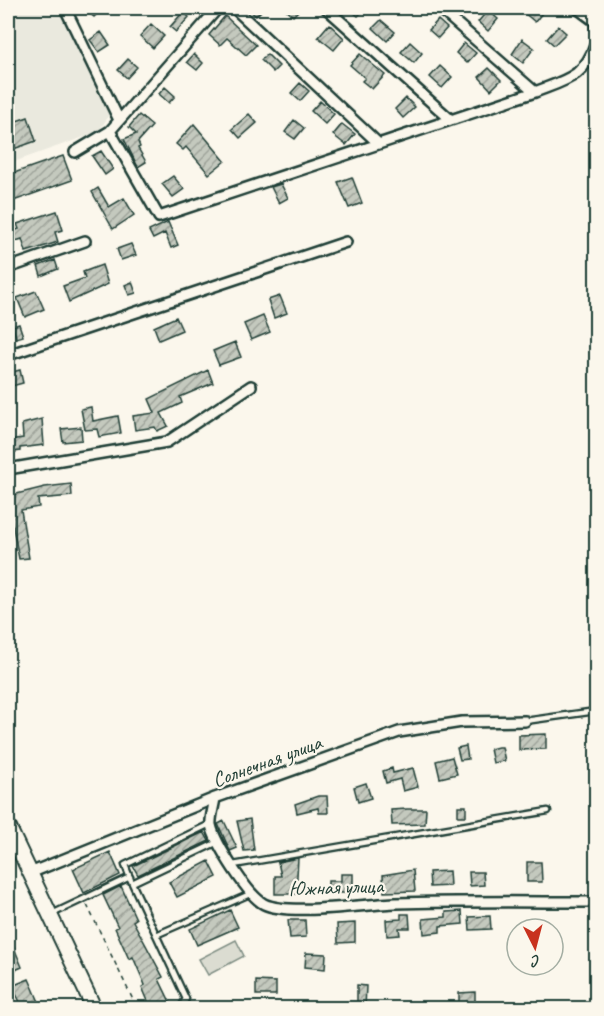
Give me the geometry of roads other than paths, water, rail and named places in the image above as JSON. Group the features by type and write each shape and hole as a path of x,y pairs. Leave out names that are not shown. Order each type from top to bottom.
{"main road":[{"path":"8,826 94,1008"}],"street":[{"path":"65,8 119,120"},
{"path":"75,152 110,131 218,8"},
{"path":"234,8 379,144"},
{"path":"326,8 450,119"},
{"path":"439,8 535,92"},
{"path":"577,8 595,20"},
{"path":"110,131 159,217 535,92 577,75 591,61 597,43"},
{"path":"8,268 85,241"},
{"path":"8,355 346,242"},
{"path":"8,469 167,442 251,386"},
{"name":"Солнечная улица","path":"30,873 215,798 399,732 462,722 525,721"},
{"path":"215,798 211,824 218,842 250,894"},
{"name":"Южная улица","path":"250,894 264,904 279,908 597,902"}],"lane":[{"path":"525,721 597,711"},
{"path":"233,865 548,811"},
{"path":"180,1008 186,999 125,865 211,824"},
{"path":"49,915 218,842"},
{"path":"156,935 250,894"}]}
